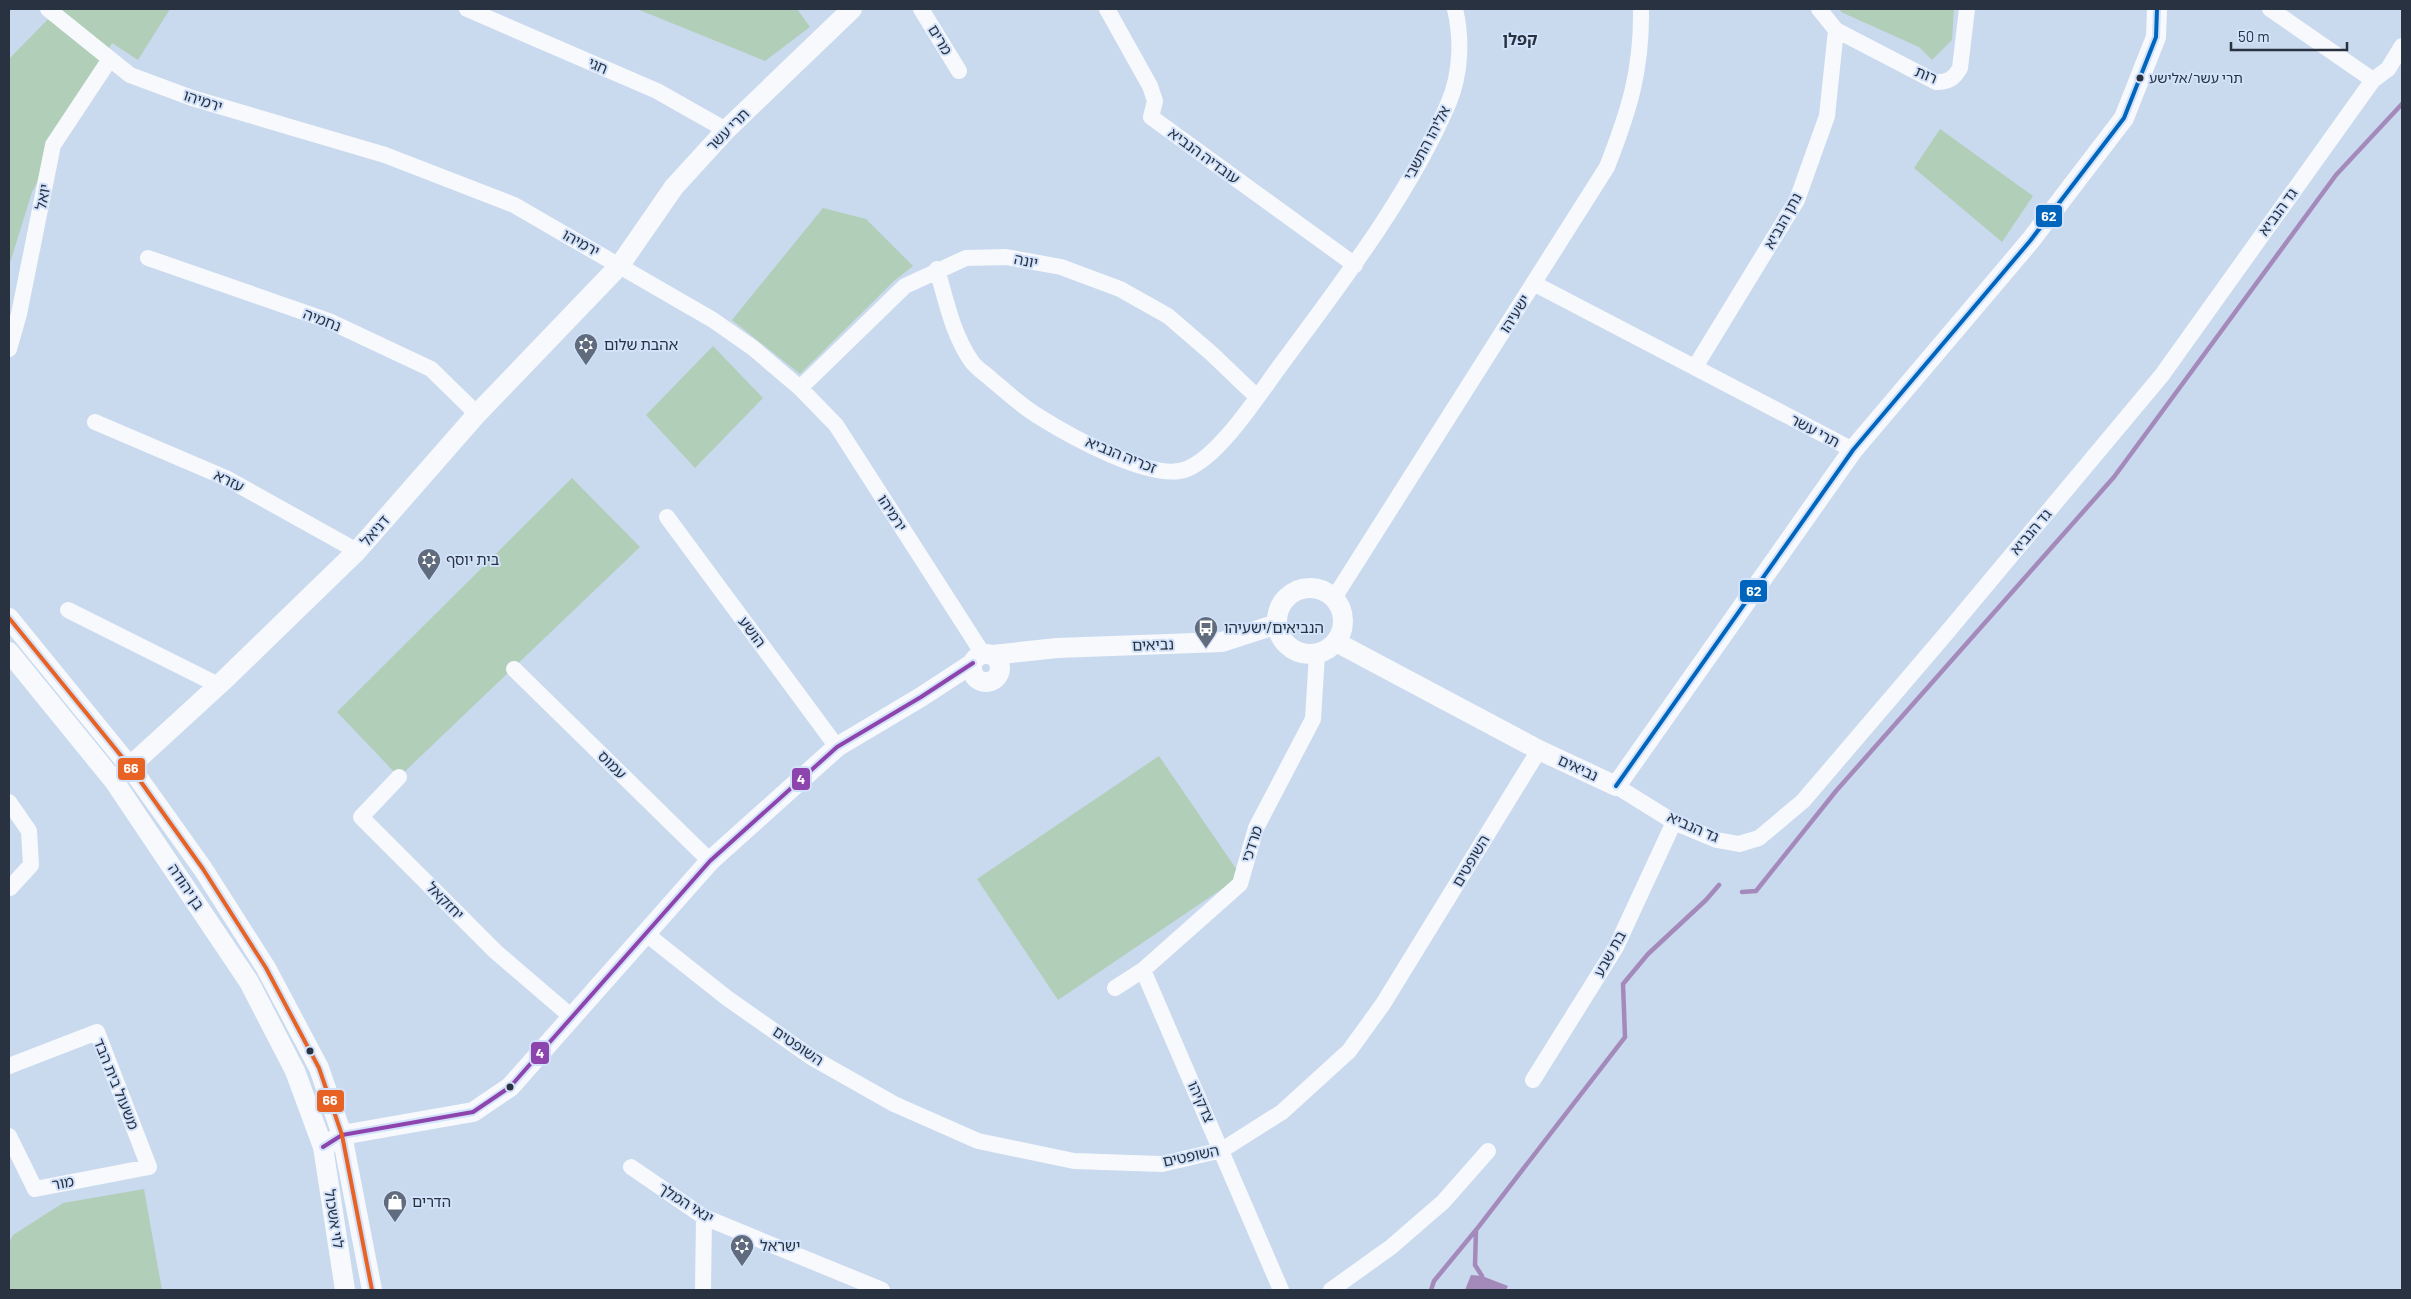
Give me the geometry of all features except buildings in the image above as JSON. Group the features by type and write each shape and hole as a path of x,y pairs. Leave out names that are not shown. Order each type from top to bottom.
{"street":[{"name":"ירמיהו","path":"48,9 130,75 192,98 385,155 514,205 620,265 729,331 753,348 800,388 836,425 983,657"},
{"name":"חגי","path":"467,9 658,92 726,130"},
{"name":"תרי עשר","path":"620,265 674,187 726,130 852,9"},
{"name":"מרים","path":"921,9 959,71"},
{"name":"עובדיה הנביא","path":"1107,9 1150,86 1155,101 1151,118 1354,265"},
{"name":"אליהו התשבי","path":"1354,265 1418,162 1450,100 1459,58 1460,30 1455,9"},
{"name":"ישעיהו","path":"1334,598 1535,284 1607,167 1624,124 1635,86 1642,42 1641,9"},
{"path":"1819,9 1836,30"},
{"name":"רות","path":"1836,30 1936,82 1946,82 1955,76 1960,68 1967,9"},
{"name":"תרי עשר","path":"1535,284 1853,450 2030,240 2124,118 2156,37 2157,9"},
{"path":"2270,9 2373,80"},
{"name":"נתן הנביא","path":"1695,367 1797,200 1827,116 1836,30"},
{"name":"גד הנביא","path":"1616,786 1674,822 1717,840 1739,844 1760,838 1803,801 1950,629 2162,375 2373,80 2388,69 2402,46"},
{"name":"יואל","path":"9,349 19,314 52,145 110,59"},
{"name":"יונה","path":"800,388 905,286 966,258 1006,257 1060,267 1120,289 1168,316 1211,353 1257,397"},
{"name":"נחמיה","path":"148,258 329,321 431,369 477,414"},
{"name":"דניאל","path":"114,781 131,768 357,551 477,414 620,265"},
{"name":"זכריה הנביא","path":"937,270 951,321 972,363 1037,416 1104,452 1165,472 1185,470 1201,462 1215,450 1257,397 1354,265"},
{"name":"עזרא","path":"95,422 226,478 357,551"},
{"name":"נביאים","path":"1336,642 1539,750 1616,786 1853,450"},
{"name":"הושע","path":"667,518 838,748"},
{"path":"1313,588 1325,592 1334,598 1343,616 1342,628 1336,642 1328,649 1317,654 1299,652 1289,647 1281,638 1277,624 1279,609 1285,600 1301,589 1313,588"},
{"path":"68,610 218,685"},
{"name":"בן יהודה","path":"9,618 131,768 203,869 266,968 320,1068 342,1135"},
{"name":"נביאים","path":"322,1147 342,1135 473,1112 510,1087 573,1018 645,932 710,861 838,748 983,657 1057,648 1222,642 1277,624"},
{"name":"נביאים","path":"921,697 991,678 1057,648"},
{"name":"בן יהודה","path":"9,652 114,781 249,982 295,1071 322,1147"},
{"name":"מרדכי","path":"1115,988 1144,970 1240,884 1256,828 1313,720 1317,654"},
{"path":"983,657 973,672 991,678"},
{"name":"עמוס","path":"514,668 710,861"},
{"name":"השופטים","path":"645,932 727,998 811,1057 894,1104 978,1141 1074,1161 1162,1164 1222,1150 1282,1112 1349,1051 1383,1004 1539,750"},
{"name":"יחזקאל","path":"398,777 361,817 496,952 573,1018"},
{"path":"9,802 29,831 31,865 10,888"},
{"name":"בת שבע","path":"1533,1080 1616,947 1674,822"},
{"name":"צדקיהו","path":"1144,970 1281,1290"},
{"name":"משעול בית הבד","path":"9,1066 96,1032 149,1167"},
{"name":"לוי אשכול","path":"342,1135 372,1290"},
{"name":"מור","path":"9,1136 35,1189 149,1167"},
{"name":"לוי אשכול","path":"322,1147 345,1290"},
{"path":"1331,1290 1391,1248 1443,1202 1488,1151"},
{"name":"ינאי המלך","path":"631,1167 704,1217 882,1290"},
{"path":"703,1290 704,1217"}],"green space":[{"path":"58,9 170,9 138,60 112,43 32,192 9,266 9,59"},
{"path":"637,9 797,9 810,27 765,61"},
{"path":"1840,9 1954,9 1952,40 1932,60 1919,47 1841,12"},
{"path":"1940,129 2033,196 2002,242 1914,168"},
{"path":"823,208 866,219 913,266 894,281 800,374 732,320"},
{"path":"713,346 763,398 695,468 646,415"},
{"path":"572,478 640,547 399,777 337,712"},
{"path":"1159,756 1241,876 1058,1000 977,879"},
{"path":"144,1189 162,1290 9,1290 9,1243 13,1235 63,1203"}],"shaded area":[{"path":"1471,1275 1482,1276 1508,1286 1506,1290 1465,1290"}],"waterway":[{"path":"1742,892 1756,891 1836,791 2114,477 2336,175 2402,104"},
{"path":"1431,1290 1434,1281 1476,1230 1625,1037 1623,984 1648,954 1706,900 1719,885"},
{"path":"1476,1230 1475,1265 1482,1276"}],"transit line":[{"name":"62","path":"1616,786 1853,450 2030,241 2124,118 2156,37 2157,9"},
{"name":"66","path":"9,618 131,768 203,869 266,968 319,1068 342,1135 372,1290"},
{"name":"4","path":"323,1147 342,1135 473,1112 510,1087 710,861 837,747 921,697 973,663"}],"place":[{"name":"תרי עשר/אלישע","path":"2140,78"},
{"name":"אהבת שלום","path":"586,366"},
{"name":"בית יוסף","path":"429,581"},
{"name":"הנביאים/ישעיהו","path":"1206,649"},
{"name":"הדרים","path":"395,1223"},
{"name":"ישראל","path":"742,1267"}],"district":[{"name":"קפלן","path":"1520,39"}]}
